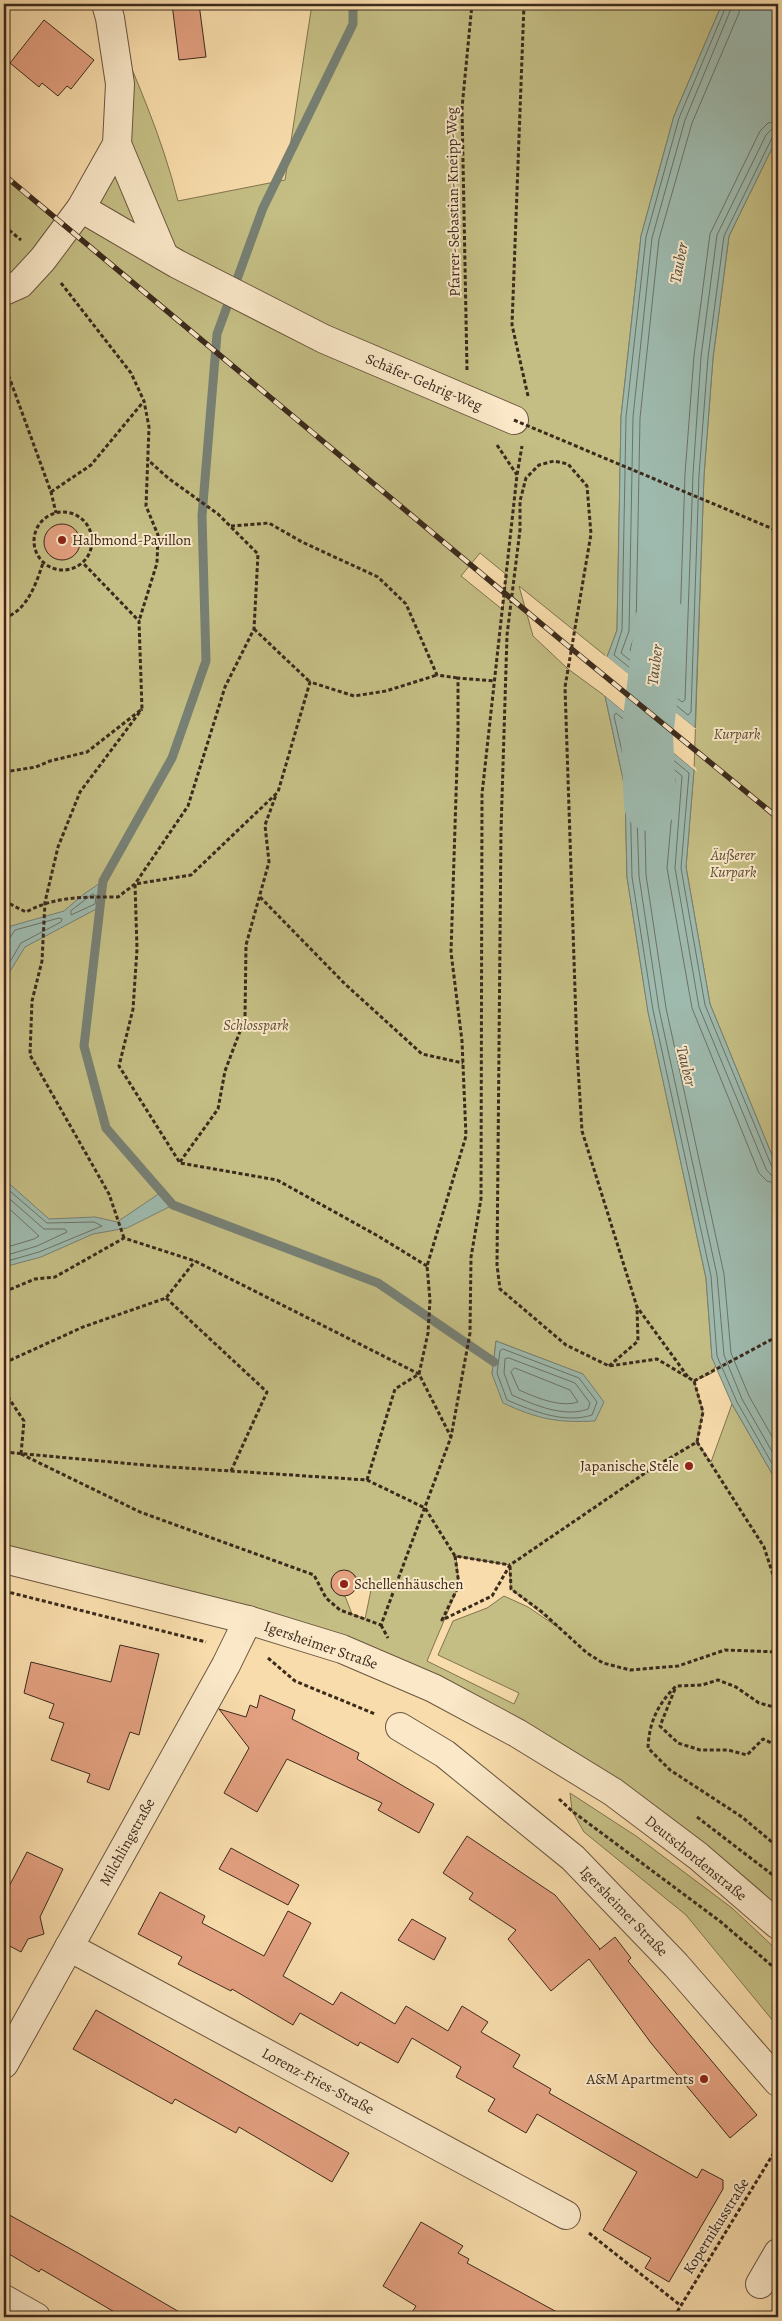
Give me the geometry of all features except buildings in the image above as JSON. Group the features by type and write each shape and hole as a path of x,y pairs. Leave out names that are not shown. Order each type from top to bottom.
{"street":[{"path":"4,291 20,284 43,259 81,208 117,144 120,84 108,11"},
{"path":"117,144 171,260"},
{"name":"Schäfer-Gehrig-Weg","path":"81,208 171,260 324,339 524,423"},
{"name":"Igersheimer Straße","path":"4,1559 248,1620 342,1649 433,1688 516,1733 613,1792"},
{"name":"Milchlingstraße","path":"7,2052 69,1946 248,1620"},
{"name":"Igersheimer Straße","path":"400,1727 445,1754 573,1858 676,1965 778,2082"},
{"name":"Deutschordenstraße","path":"613,1792 698,1856 778,1925"},
{"name":"Lorenz-Fries-Straße","path":"69,1946 566,2215"},
{"path":"760,2284 778,2253"},
{"path":"4,2299 36,2317"}],"path":[{"name":"Pfarrer-Sebastian-Kneipp-Weg","path":"468,401 462,108 472,4"},
{"path":"21,1454 140,1512 314,1575 326,1598 340,1610 381,1625 451,1437 470,1333 471,1257 481,1199 482,794 524,423 512,325 524,4"},
{"path":"43,259 130,373 144,401 149,427 146,506 158,535 157,563 139,622 142,709 80,792 58,847 45,902 42,961 32,1001 30,1055 110,1194 124,1238"},
{"path":"4,363 51,492 56,513"},
{"path":"4,389 11,385"},
{"path":"51,492 91,465 144,401"},
{"path":"524,423 778,531"},
{"path":"4,901 26,912 45,902 74,898 118,897 135,884 188,806 225,687 254,629 258,554 218,514 192,496 148,460"},
{"path":"609,1366 638,1341 637,1307 582,1132 576,1042 565,687 591,534 587,486 568,464 554,460 539,465 526,478 524,485 520,501 520,530 507,635 501,831 497,1265 500,1289 519,1308 566,1345 609,1366 656,1359 694,1381 703,1412 697,1442 764,1547 778,1590"},
{"path":"56,513 75,514 83,520 89,527 92,536 92,546 83,563 76,568 59,570 43,563 38,556 34,538 41,522 56,513"},
{"path":"230,526 269,523 302,542 378,577 406,604 437,675"},
{"path":"4,618 14,615 34,589 43,563"},
{"path":"83,563 139,622"},
{"path":"254,629 310,682 354,696 386,691 437,675 495,681"},
{"path":"367,1480 395,1390 419,1374 428,1333 430,1300 427,1266 466,1136 463,1063 452,952 458,678"},
{"path":"180,1162 218,1109 225,1071 246,1018 246,945 269,862 265,825 278,792 310,682"},
{"path":"4,772 36,767 50,761 87,752 142,709"},
{"path":"135,884 191,875 278,792"},
{"path":"135,884 136,949 133,1009 119,1066 180,1162 277,1180 378,1236 427,1266"},
{"path":"259,896 346,984 422,1054 463,1063"},
{"path":"4,1292 34,1279 56,1277 124,1238 195,1261 419,1374 451,1437"},
{"path":"4,1363 84,1327 166,1298 195,1261"},
{"path":"166,1298 267,1392 231,1471"},
{"path":"637,1307 688,1377"},
{"path":"694,1381 778,1336"},
{"path":"4,1391 24,1421 21,1454"},
{"path":"4,1452 367,1480 425,1508 455,1556 459,1585 442,1620 492,1596 510,1565 648,1471 697,1442"},
{"path":"455,1556 510,1565"},
{"path":"510,1565 511,1589 542,1612 587,1653 603,1662 630,1670 678,1666 725,1650 778,1652"},
{"path":"4,1591 233,1648"},
{"path":"268,1658 295,1681 386,1718 400,1727"},
{"path":"778,1708 759,1703 736,1686 718,1680 702,1685 676,1686 663,1699 654,1715 649,1731 648,1748 670,1770 742,1817 778,1847"},
{"path":"676,1686 660,1726 678,1743 700,1750 728,1750 747,1755 763,1739 778,1746"},
{"path":"559,1799 572,1811 720,1922 778,1971"},
{"name":"Kopernikusstraße","path":"674,2317 778,2146"},
{"path":"566,2215 680,2305"}],"green space":[{"name":"Schlosspark","path":"312,4 722,4 674,116 641,236 621,417 617,630 607,657 519,586 533,636 568,669 605,696 625,788 627,877 648,1011 706,1278 712,1358 716,1365 712,1373 694,1381 703,1412 697,1442 711,1462 732,1404 778,1484 778,1925 698,1856 433,1688 4,1559 4,175 66,226 117,144 110,18 139,85 172,177 178,201 285,180","holes":["480,553 508,576 506,579 503,610 461,576","496,1341 582,1374 492,1374","456,1556 509,1565 511,1589 562,1630 528,1607 504,1596 487,1608 453,1621 438,1655 519,1693 514,1704 427,1661 459,1585","341,1571 352,1573 371,1590 365,1619 352,1614 345,1596 337,1594 331,1587 332,1578"]},
{"name":"Kurpark","path":"778,136 778,1170 710,1004 686,867 694,770 704,475 713,358 729,236"},
{"path":"570,1793 636,1836 732,1908 778,1951 778,2027 686,1915 584,1832 572,1811"}],"water":[{"path":"722,4 778,4 778,136 729,236 713,358 704,475 695,728 607,657 617,630 621,417 641,236 674,116"},
{"path":"605,696 694,770 686,867 710,1004 778,1170 778,1484 732,1404 712,1358 706,1278 648,1012 627,877 625,788"},
{"path":"103,881 100,907 25,947 4,981 4,939 11,926 64,911"},
{"path":"4,1179 49,1219 95,1217 117,1222 160,1193 173,1205 127,1228 93,1234 41,1257 4,1267"},
{"path":"496,1341 583,1374 604,1402 595,1421 548,1419 503,1403 492,1374"}],"pier":[{"path":"605,655 697,729 693,729 606,659"},
{"path":"603,694 606,694 696,768 697,772"}],"waterway":[{"path":"353,4 353,24 263,208 217,334 202,516 206,661 172,758 103,881 84,1046 106,1128 173,1205 378,1283 494,1362"},
{"name":"Tauber","path":"650,805 647,735 661,621"}],"railway":[{"path":"4,175 562,641 778,818"}],"place":[{"name":"Halbmond-Pavillon","path":"62,540"},
{"name":"Japanische Stele","path":"689,1466"},
{"name":"Schellenhäuschen","path":"344,1584"},
{"name":"A&M Apartments","path":"704,2079"}],"park label":[{"name":"Äußerer Kurpark","path":"733,864"}]}
